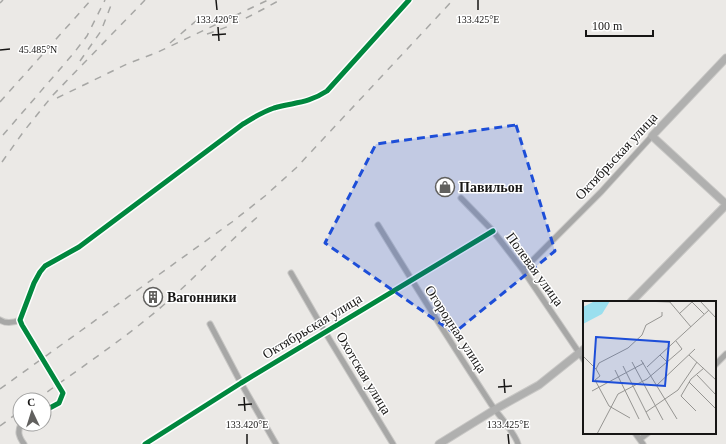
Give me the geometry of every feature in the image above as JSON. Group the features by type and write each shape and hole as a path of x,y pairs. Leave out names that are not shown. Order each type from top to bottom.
{"main road":[{"name":"Октябрьская улица","path":"652,136 726,58"},
{"path":"632,301 690,244 726,204 652,136"},
{"path":"439,444 494,410 539,385 583,354"}],"street":[{"path":"52,407 60,403 63,393 25,331 20,320 34,283 45,266 79,247 243,124 262,113 275,108 312,100 327,91 410,0"},
{"name":"Октябрьская улица","path":"523,270 600,192 652,136"},
{"name":"Полевая улица","path":"461,198 493,231 583,354"},
{"name":"Огородная улица","path":"378,224 412,281 494,410 513,434 518,444"},
{"name":"Октябрьская улица","path":"145,444 241,383 493,231"},
{"name":"Охотская улица","path":"291,273 393,444"},
{"path":"0,320 9,323 20,320"},
{"path":"210,324 241,383 276,444"},
{"path":"716,364 726,354"},
{"path":"18,432 23,443"},
{"path":"641,442 647,434"}],"highlighted area":[{"path":"516,125 555,251 454,333 325,243 376,144"}],"railway":[{"path":"0,3 3,0"},
{"path":"0,102 91,0"},
{"path":"3,135 87,36 105,0"},
{"path":"80,61 101,31 113,0"},
{"path":"2,162 24,131 53,95 145,0"},
{"path":"57,98 127,64 158,52 268,0"},
{"path":"207,34 235,23 280,0"},
{"path":"0,389 232,222 265,196 296,168 453,0"},
{"path":"170,43 196,21"},
{"path":"47,392 151,315 179,291 261,214"},
{"path":"0,426 12,417"}],"cycle path":[{"path":"52,407 59,403 63,393 20,320 34,283 45,266 79,247 243,124 270,110 281,106 307,101 327,91 409,0"},
{"path":"145,444 241,383 493,231"}],"place":[{"name":"Павильон","path":"445,187"},
{"name":"Вагонники","path":"153,297"}]}
